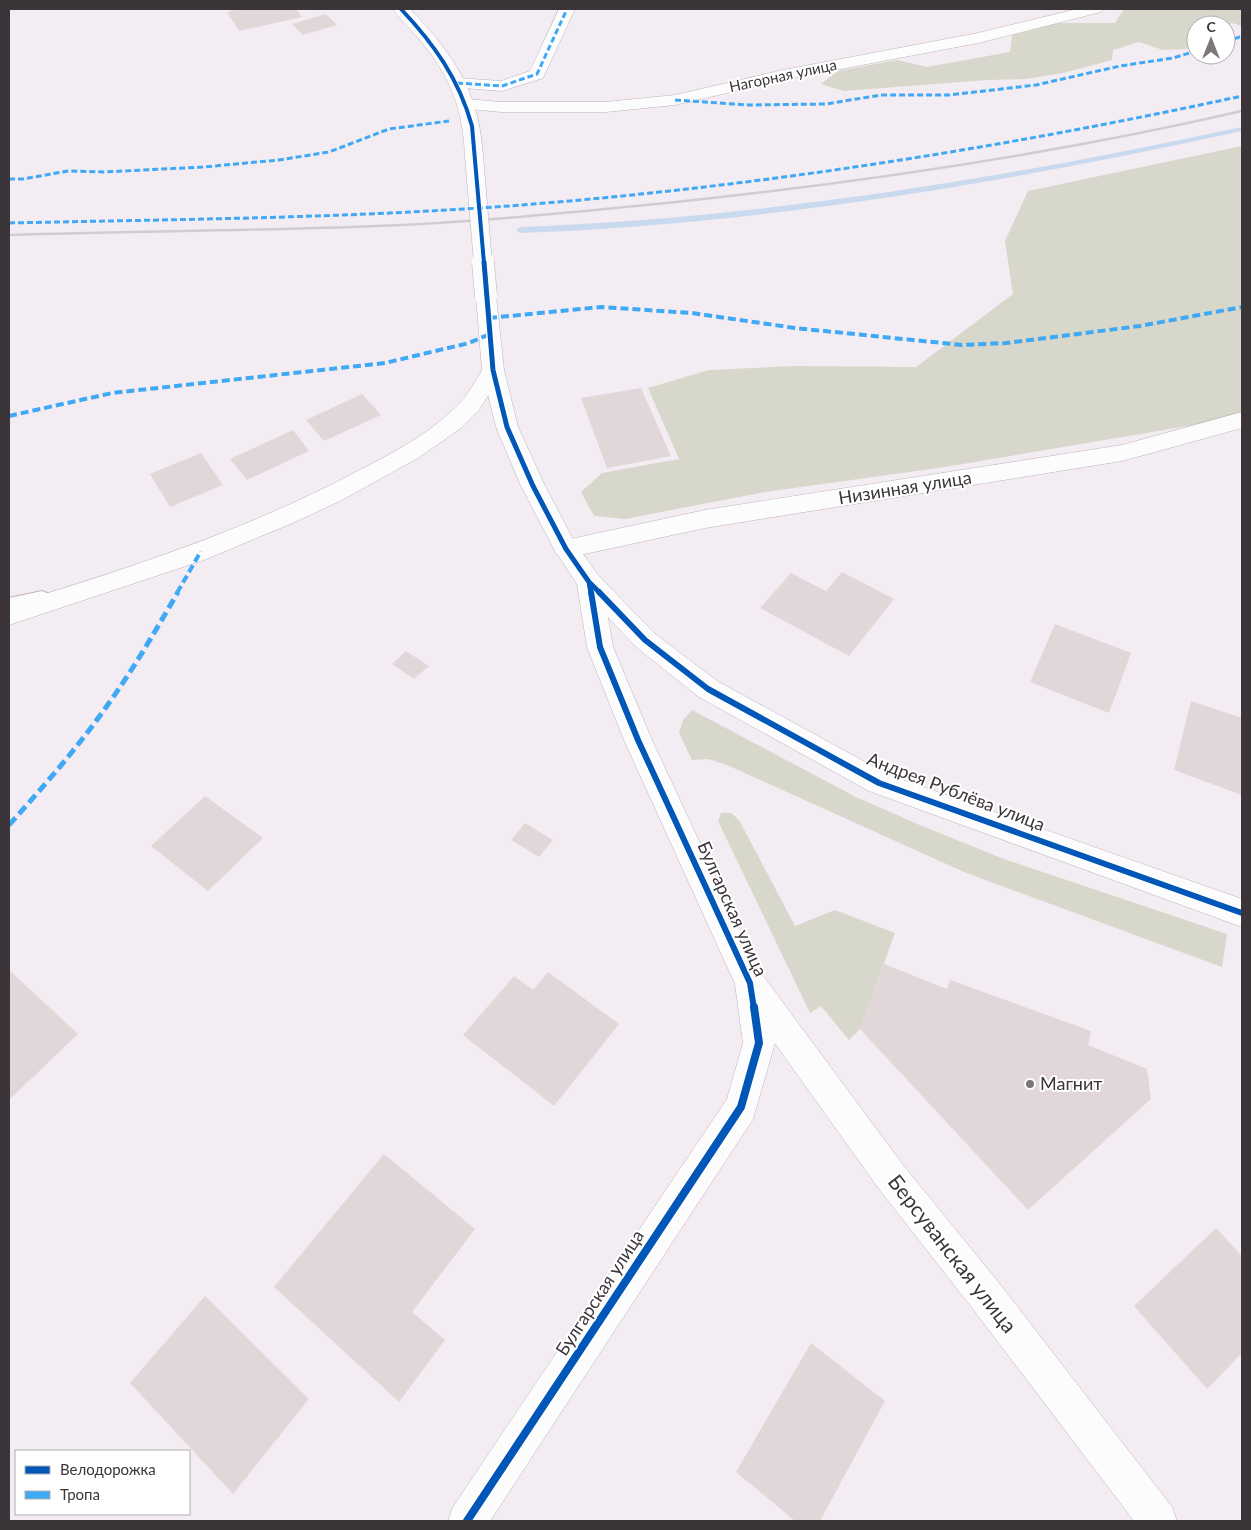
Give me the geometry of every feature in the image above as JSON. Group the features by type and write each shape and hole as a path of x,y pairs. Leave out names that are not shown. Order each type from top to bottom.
{"street":[{"name":"Булгарская улица","path":"401,9 422,30 445,60 466,104 472,126 493,370 507,427 533,486 566,549 589,582 600,647 638,740 750,982 759,1043 741,1107 467,1521"},
{"path":"457,83 502,86 537,74 567,9"},
{"name":"Нагорная улица","path":"466,104 606,107 675,100 792,73 978,38 1095,9"},
{"path":"9,615 103,586 229,542 341,491 430,441 465,412 493,370"},
{"name":"Низинная улица","path":"566,549 705,519 1122,454 1242,420"},
{"name":"Андрея Рублёва улица","path":"589,582 645,640 708,689 879,783 1242,913"},
{"name":"Берсуванская улица","path":"750,982 891,1177 986,1296 1158,1521"}],"lane":[{"path":"9,604 103,586"}],"shaded area":[{"path":"1124,9 1242,9 1242,26 1236,24 1236,15 1186,15 1186,49 1163,50 1139,42 1113,50 1112,60 1063,73 1027,79 988,80 844,91 821,84 838,71 897,60 927,67 1010,52 1012,35 1058,23 1115,23"},
{"path":"1242,146 1242,413 1205,423 945,467 765,492 625,519 594,516 581,492 602,473 679,459 648,388 709,370 796,366 916,367 1013,294 1005,241 1028,191"},
{"path":"692,710 856,797 922,826 1004,859 1227,934 1222,967 964,872 727,765 708,759 692,760 679,733 683,720"},
{"path":"721,813 731,813 739,820 795,926 835,910 895,933 860,1029 849,1040 821,1006 810,1013 718,821"}],"building":[{"path":"239,9 296,9 302,17 239,31 227,12"},
{"path":"326,14 337,25 303,35 292,24"},
{"path":"641,388 671,456 607,468 581,398"},
{"path":"362,394 381,415 324,441 306,420"},
{"path":"293,430 309,451 247,480 230,459"},
{"path":"201,453 223,485 170,507 150,474"},
{"path":"842,572 894,599 849,656 760,608 791,573 826,591"},
{"path":"1055,624 1131,653 1109,713 1030,682"},
{"path":"406,651 429,666 414,679 392,664"},
{"path":"1191,701 1242,718 1242,795 1174,770"},
{"path":"205,796 263,838 208,891 151,846"},
{"path":"525,823 553,840 539,857 511,840"},
{"name":"Магнит","path":"884,964 947,989 950,980 1091,1031 1088,1045 1147,1069 1151,1099 1028,1210 860,1029"},
{"path":"9,970 78,1034 9,1100"},
{"path":"548,972 619,1024 554,1106 463,1035 514,976 533,990"},
{"path":"384,1154 475,1229 412,1312 445,1340 399,1402 274,1287"},
{"path":"1216,1228 1242,1256 1242,1353 1207,1389 1134,1306"},
{"path":"205,1296 309,1399 233,1494 130,1383"},
{"path":"811,1343 885,1401 820,1521 795,1521 736,1472"}],"waterway":[{"path":"520,230 650,222 793,207 922,189 1050,168 1242,129"}],"railway":[{"path":"9,235 377,226 452,222 676,202 889,176 960,165 1101,141 1242,111"}],"marked path":[{"path":"457,83 502,86 537,74 567,9"},
{"path":"1236,38 1242,36"},
{"path":"675,100 749,105 826,104 881,95 949,95 1036,85 1120,66 1173,58 1186,54"},
{"path":"9,223 352,215 489,207 644,194 902,161 1073,131 1242,96"},
{"path":"9,179 23,179 68,171 104,172 203,167 279,160 329,152 389,129 449,121"},
{"path":"489,318 601,307 692,313 795,328 962,345 1006,343 1140,326 1242,307"},
{"path":"9,416 112,393 385,363 469,343 490,334"},
{"path":"9,825 60,766 108,705 145,648 201,551"}],"cycle path":[{"path":"401,9 425,35 445,62 461,92 472,126 493,370 507,427 533,486 566,549 589,582 600,647 638,740 750,983 759,1043 741,1107 467,1521"},
{"path":"589,582 645,640 708,689 879,783 1242,913"}],"place":[{"name":"Магнит","path":"1030,1084"}]}
